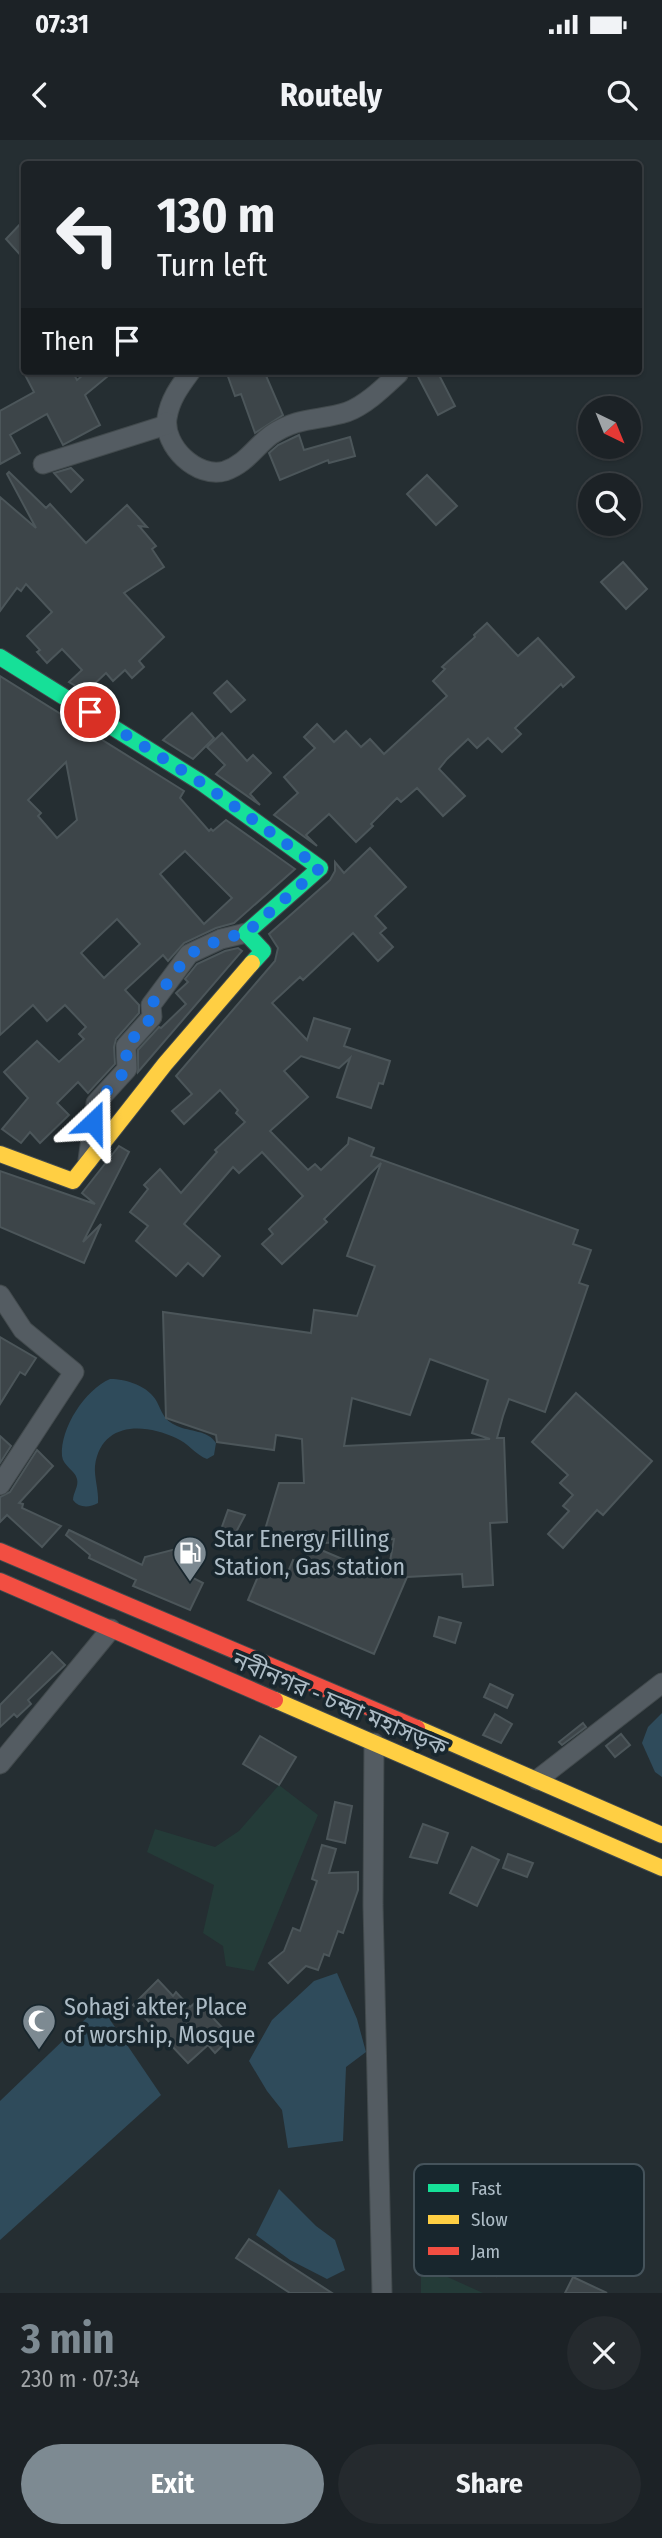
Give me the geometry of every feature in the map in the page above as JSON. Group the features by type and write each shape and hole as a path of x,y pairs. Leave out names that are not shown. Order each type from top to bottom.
{"main road":[{"path":"0,657 202,783 320,868 246,933 263,951 192,1029 73,1181 0,1154"},
{"name":"নবীনগর - চন্দ্রা মহাসড়ক","path":"0,1551 662,1835"},
{"name":"নবীনগর - চন্দ্রা মহাসড়ক","path":"0,1581 662,1868"}],"street":[{"path":"43,464 166,425 171,399 188,375"},
{"path":"166,422 173,446 185,459 201,470 224,471 248,459 271,436 302,419 348,412 397,375"},
{"path":"88,1160 96,1103 127,1069 126,1046 152,1017 151,1005 189,954 221,939 246,933"},
{"path":"0,1295 23,1330 74,1372 0,1485"},
{"path":"0,1764 111,1629"},
{"path":"537,1780 662,1683"},
{"path":"374,1743 373,1905 382,2293"}],"green space":[{"path":"279,1785 318,1815 254,1971 226,1966 223,1946 203,1933 214,1885 147,1852 155,1829 215,1847 239,1831"},
{"path":"421,2276 445,2276 483,2293 421,2293"}],"water":[{"path":"110,1379 130,1382 149,1392 169,1421 182,1428 204,1433 213,1439 216,1443 214,1455 207,1459 180,1440 151,1430 126,1429 115,1433 99,1451 95,1466 98,1503 81,1506 73,1500 77,1479 63,1459 62,1445 70,1422 83,1401"},
{"path":"662,1713 662,1777 655,1772 642,1743 648,1727"},
{"path":"337,1973 357,2019 366,2052 346,2067 343,2141 288,2148 282,2110 249,2061 272,2020 314,1981"},
{"path":"100,2005 161,2095 0,2240 0,2101"},
{"path":"279,2189 316,2226 335,2240 345,2270 327,2279 290,2260 256,2235"}],"building":[{"path":"21,223 21,256 6,239"},
{"path":"25,375 74,375 77,380 83,375 109,375 85,395 100,425 63,445 47,414 10,435 20,453 0,464 0,411 34,392"},
{"path":"227,375 266,375 283,415 255,433 241,394 235,396"},
{"path":"417,375 439,375 455,406 438,415"},
{"path":"299,435 304,450 350,437 355,456 329,463 328,460 280,480 269,453 278,445"},
{"path":"71,468 83,480 71,492 54,473"},
{"path":"9,472 46,508 50,504 86,543 127,505 147,527 139,526 156,546 152,549 164,567 124,593 164,637 139,661 144,667 132,678 125,670 113,681 106,673 86,692 69,682 82,670 62,649 47,663 37,652 40,650 27,636 52,612 26,584 21,591 17,588 0,611 0,497 36,528 7,474"},
{"path":"427,475 457,506 436,525 407,494"},
{"path":"623,562 647,589 626,609 601,582"},
{"path":"487,623 518,656 538,638 574,677 563,687 561,684 515,728 521,734 502,752 488,738 477,748 468,739 447,759 439,769 465,796 443,816 417,788 401,802 397,798 356,842 329,814 306,835 317,846 274,815 298,793 284,777 315,748 304,737 317,724 334,742 346,731 361,747 370,739 384,754 447,696 433,681 445,669 442,667"},
{"path":"0,676 184,791 180,798 209,831 213,831 226,820 295,869 234,923 184,943 168,961 163,955 125,990 139,1005 139,1013 116,1039 115,1064 88,1093 78,1082 57,1103 69,1115 40,1143 30,1132 21,1143 2,1129 28,1098 4,1072 37,1041 59,1062 84,1039 79,1034 86,1027 65,1005 47,1021 33,1005 0,1035","holes":["66,762 77,820 57,838 38,816 41,813 28,800","185,851 232,898 204,924 160,874","117,919 140,944 104,978 81,953"]},
{"path":"227,681 245,700 231,712 214,693"},
{"path":"192,713 214,738 193,759 163,740"},
{"path":"222,733 247,761 253,755 271,773 250,794 260,805 216,774 225,765 207,747"},
{"path":"370,848 406,887 375,916 386,928 380,933 393,947 378,961 353,933 303,980 300,977 272,1003 307,1040 314,1018 350,1029 344,1046 390,1061 383,1084 379,1083 371,1108 337,1097 350,1058 339,1068 301,1056 284,1071 308,1097 270,1131 308,1170 315,1164 321,1170 348,1144 349,1138 374,1148 371,1156 578,1230 573,1244 591,1250 579,1283 588,1286 545,1412 509,1399 503,1416 497,1438 504,1438 507,1522 490,1523 493,1585 463,1587 462,1574 407,1577 374,1654 248,1600 262,1567 286,1577 293,1560 307,1565 306,1531 264,1533 279,1483 304,1483 302,1439 276,1435 274,1450 217,1442 216,1435 166,1418 163,1312 311,1333 314,1310 357,1316 375,1266 347,1256 381,1163 324,1219 327,1222 282,1264 262,1244 273,1234 269,1229 303,1196 262,1152 239,1173 233,1167 184,1224 220,1256 203,1276 188,1263 176,1276 136,1241 148,1226 130,1212 148,1189 144,1185 160,1169 181,1193 217,1152 215,1150 245,1122 220,1090 184,1124 172,1111 192,1094 176,1076 275,961 278,948 269,934 330,880 335,871 335,862 344,873","holes":["430,1359 488,1380 472,1433 490,1439 344,1446 352,1398 410,1415","394,1539 387,1578 307,1544"]},
{"path":"238,948 242,951 138,1072 138,1050 186,1004 176,993 188,982 185,979 197,964"},
{"path":"119,1146 129,1152 83,1242 101,1224 84,1263 0,1227 0,1171 95,1204 82,1193"},
{"path":"0,1337 36,1358 25,1375 20,1372 0,1404"},
{"path":"576,1393 652,1461 603,1515 597,1510 563,1548 548,1534 569,1511 563,1506 573,1495 560,1483 568,1475 532,1442"},
{"path":"0,1436 11,1446 0,1463"},
{"path":"37,1450 53,1466 19,1503 23,1504 22,1508 61,1526 42,1547 7,1515 0,1522 0,1497 10,1492"},
{"path":"228,1510 245,1515 235,1534 219,1535"},
{"path":"69,1530 142,1565 145,1557 199,1543 193,1578 203,1583 190,1610 133,1586 136,1580 89,1558 90,1555 66,1535"},
{"path":"439,1617 461,1623 455,1643 434,1636"},
{"path":"52,1652 65,1665 28,1700 31,1704 0,1727 0,1705"},
{"path":"490,1684 513,1695 507,1708 484,1697"},
{"path":"495,1714 512,1724 501,1743 483,1735"},
{"path":"583,1723 586,1727 562,1745 559,1742"},
{"path":"621,1734 630,1745 615,1757 606,1746"},
{"path":"260,1736 296,1757 279,1785 243,1764"},
{"path":"335,1802 352,1806 345,1843 327,1839"},
{"path":"423,1824 448,1833 437,1863 410,1857"},
{"path":"322,1845 336,1849 329,1873 358,1872 358,1890 343,1933 338,1931 329,1956 324,1954 318,1970 306,1966 288,1983 269,1963 284,1951 293,1928 300,1931 317,1881 312,1879"},
{"path":"472,1847 499,1860 477,1906 450,1893"},
{"path":"508,1854 533,1863 527,1877 503,1868"},
{"path":"158,1980 173,1996 176,1992 190,2007 197,2001 231,2037 215,2053 208,2045 188,2063 133,2005"},
{"path":"249,2239 332,2293 290,2293 236,2258"},
{"path":"573,2277 607,2293 565,2293"}],"traffic: fast":[{"path":"0,657 202,783 320,868 246,933 263,951 252,963"}],"traffic: slow":[{"path":"0,1154 73,1181 165,1064 252,963"},
{"path":"275,1700 662,1868"},
{"path":"417,1728 662,1835"}],"traffic: jam":[{"path":"0,1551 417,1728"},
{"path":"0,1581 275,1700"}],"place":[{"name":"Star Energy Filling Station, Gas station","path":"190,1583"},
{"name":"Sohagi akter, Place of worship, Mosque","path":"39,2051"}],"route":[{"path":"90,712 202,783 320,868 246,933 221,939 189,954 151,1005 152,1017 126,1046 127,1069 96,1103 93,1122"}]}
